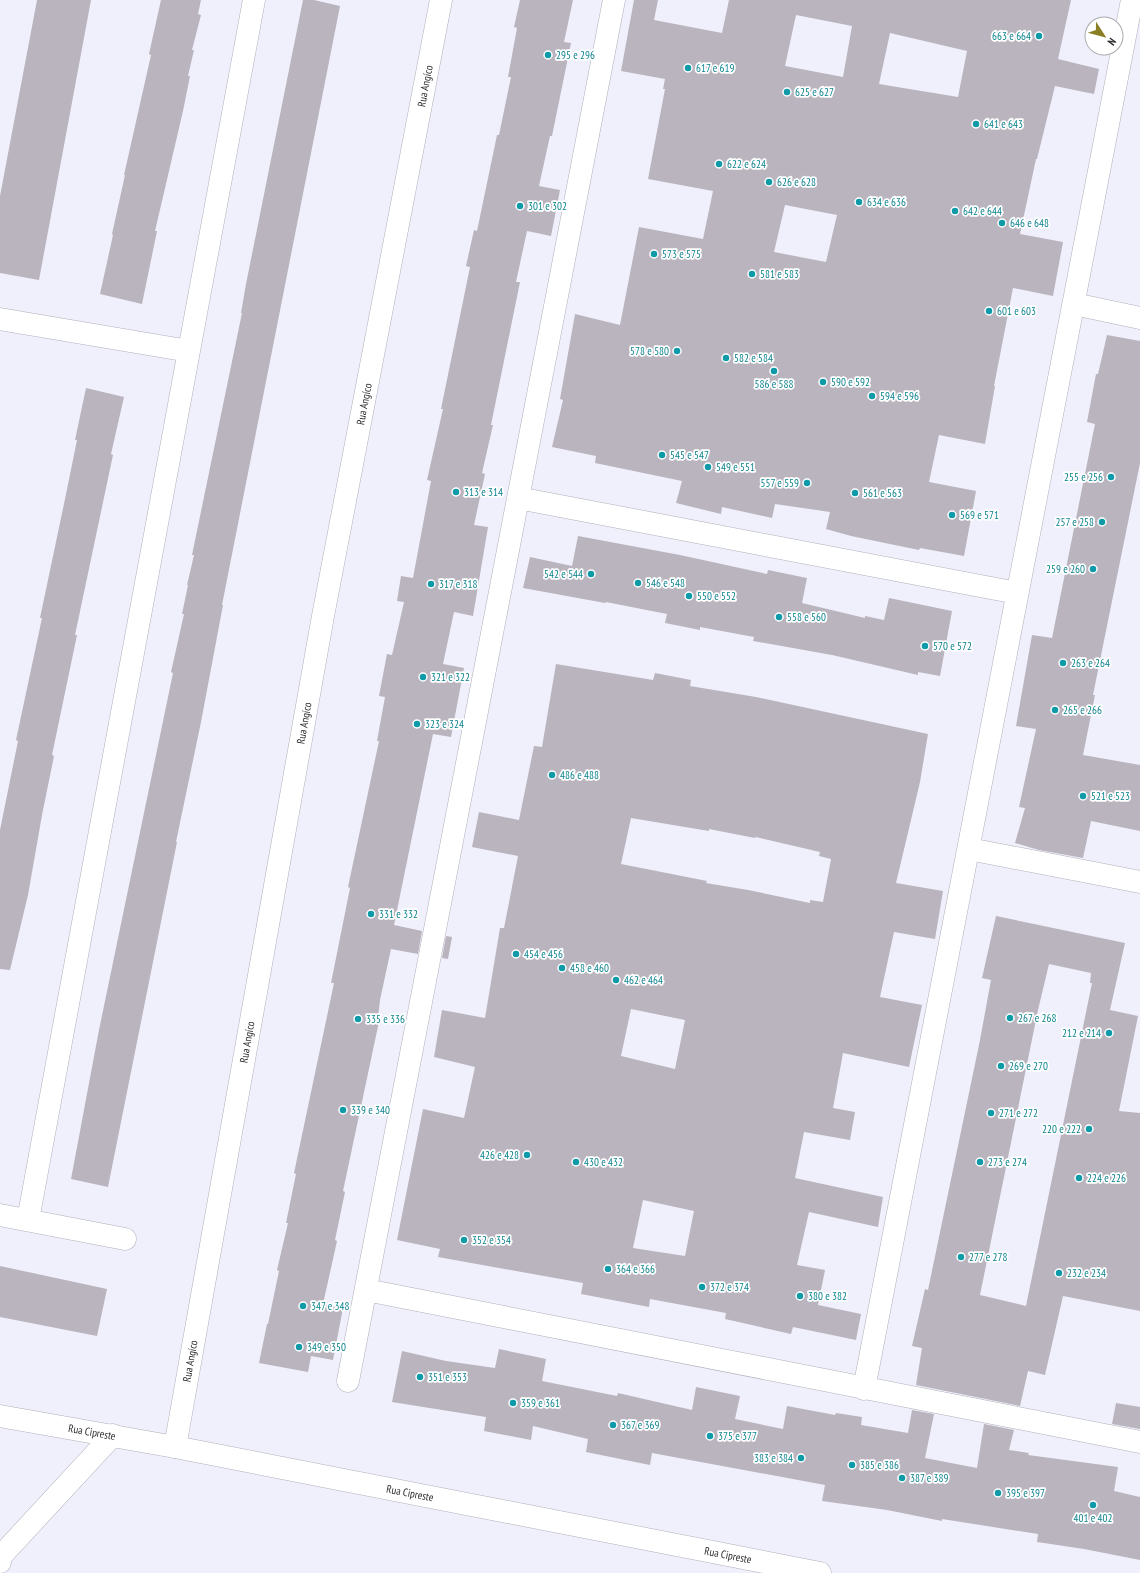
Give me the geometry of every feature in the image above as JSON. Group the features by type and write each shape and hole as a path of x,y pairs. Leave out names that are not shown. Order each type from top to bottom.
{"street":[{"path":"28,1220 254,0"},
{"name":"Rua Angíco","path":"175,1447 323,616 441,0"},
{"path":"348,1381 614,0"},
{"path":"864,1389 1132,0"},
{"path":"1074,304 1140,318"},
{"path":"0,318 189,351"},
{"path":"518,498 1017,593"},
{"path":"969,849 1140,882"},
{"path":"0,1215 125,1239"},
{"path":"366,1290 1140,1442"},
{"name":"Rua Cipreste","path":"0,1416 175,1447 820,1573"},
{"path":"0,1562 1,1556 112,1435"}],"building":[{"path":"37,0 91,0 39,280 0,273 0,196"},
{"path":"161,0 201,0 198,14 201,15 192,50 194,50 188,76 190,76 183,111 155,231 157,231 142,304 100,294 124,175 151,55 149,54"},
{"path":"303,0 314,0 340,6 222,605 201,722 108,1187 71,1179 99,1030 173,673 171,672 184,614 182,614 194,555 192,555 242,313 246,284"},
{"path":"520,0 573,0 564,42 571,43 552,136 550,136 539,186 560,190 551,236 527,231 516,282 520,282 491,425 493,425 482,473 485,474 474,525 488,527 473,616 454,612 443,664 464,668 451,737 433,734 394,925 422,931 418,954 391,949 380,1000 378,1017 380,1017 343,1191 345,1192 335,1240 337,1241 323,1304 343,1308 333,1360 311,1356 308,1372 259,1363 279,1271 277,1270 288,1223 286,1223 296,1174 294,1173 334,983 331,983 350,888 348,887 379,741 377,741 385,697 379,696 387,654 392,655 404,602 397,601 401,576 413,578 431,481 427,480 443,409 441,409 470,267 466,266 474,230 477,231 511,77 508,77 517,28 514,27"},
{"path":"634,0 658,0 654,20 722,33 729,0 1071,0 1058,59 1099,69 1094,94 1055,86 1036,159 1020,234 1063,242 1053,296 1013,288 994,386 985,444 939,435 929,482 976,491 964,556 920,548 919,550 851,536 826,529 830,512 775,504 772,518 722,507 721,514 676,503 682,481 595,463 596,456 552,447 563,400 560,399 575,314 620,325 639,227 703,239 713,191 648,179 665,89 663,89 665,79 621,71","holes":["796,15 852,26 843,77 785,66","890,33 967,51 958,97 879,84","785,205 837,215 826,262 774,252"]},
{"path":"1107,335 1140,341 1140,463 1093,695 1095,695 1083,755 1140,765 1140,831 1091,821 1083,858 1039,850 1015,843 1025,808 1019,807 1036,729 1016,726 1032,635 1052,638 1095,424 1087,422 1096,374 1098,374"},
{"path":"86,388 124,397 111,454 113,455 75,635 77,635 52,755 54,756 28,895 10,970 0,969 0,830 18,741 16,740 42,618 40,618 77,440 75,440"},
{"path":"578,536 680,555 767,574 768,570 807,578 802,603 865,618 865,616 884,620 889,598 952,611 940,676 918,672 918,675 832,655 753,641 754,637 700,627 700,630 665,623 667,614 523,588 530,557 572,566"},
{"path":"556,664 653,680 655,673 691,680 690,686 756,697 928,734 920,782 896,883 943,891 935,939 894,932 880,997 922,1005 909,1067 843,1053 833,1108 855,1112 850,1140 804,1132 795,1178 883,1197 878,1227 809,1212 797,1265 825,1270 818,1305 861,1314 856,1340 793,1327 791,1334 725,1319 726,1313 650,1299 649,1307 581,1294 583,1283 438,1257 440,1249 397,1240 423,1109 464,1118 475,1067 434,1057 442,1010 485,1018 500,928 504,928 518,856 472,847 479,812 519,820 534,746 542,747","holes":["631,818 756,837 820,852 819,856 831,859 823,902 810,900 810,903 706,883 707,881 621,864","631,1009 685,1020 675,1069 621,1056","643,1200 694,1211 685,1256 633,1248"]},
{"path":"996,916 1125,943 1110,1010 1138,1016 1119,1111 1140,1113 1140,1311 1063,1296 1045,1375 1028,1371 1020,1406 916,1385 922,1348 912,1346 925,1289 928,1290 980,1040 991,980 982,978","holes":["1049,964 1091,973 1090,983 1092,983 1026,1306 980,1295 1038,1010"]},
{"path":"446,936 452,937 448,959 442,958"},
{"path":"0,1266 107,1289 97,1336 0,1317"},
{"path":"499,1349 546,1359 542,1381 617,1396 618,1393 692,1410 696,1387 740,1396 735,1419 783,1429 787,1406 835,1415 836,1413 862,1417 861,1425 908,1433 912,1410 934,1414 925,1458 977,1468 984,1424 1014,1430 1009,1450 1029,1453 1028,1455 1118,1467 1114,1491 1140,1497 1140,1560 1037,1542 1038,1534 942,1519 942,1521 887,1510 822,1501 825,1485 652,1453 650,1465 586,1452 588,1439 533,1426 531,1440 484,1431 486,1417 392,1402 402,1351 446,1361 495,1368"},
{"path":"1116,1403 1140,1407 1140,1429 1112,1424"}],"place":[{"name":"663 e 664","path":"1039,36"},
{"name":"295 e 296","path":"548,55"},
{"name":"617 e 619","path":"688,68"},
{"name":"625 e 627","path":"787,92"},
{"name":"641 e 643","path":"976,124"},
{"name":"622 e 624","path":"719,164"},
{"name":"626 e 628","path":"769,182"},
{"name":"634 e 636","path":"859,202"},
{"name":"301 e 302","path":"520,206"},
{"name":"642 e 644","path":"955,211"},
{"name":"646 e 648","path":"1002,223"},
{"name":"573 e 575","path":"654,254"},
{"name":"581 e 583","path":"752,274"},
{"name":"601 e 603","path":"989,311"},
{"name":"578 e 580","path":"677,351"},
{"name":"582 e 584","path":"726,358"},
{"name":"586 e 588","path":"774,371"},
{"name":"590 e 592","path":"823,382"},
{"name":"594 e 596","path":"872,396"},
{"name":"545 e 547","path":"662,455"},
{"name":"549 e 551","path":"708,467"},
{"name":"255 e 256","path":"1111,477"},
{"name":"557 e 559","path":"807,483"},
{"name":"313 e 314","path":"456,492"},
{"name":"561 e 563","path":"855,493"},
{"name":"569 e 571","path":"952,515"},
{"name":"257 e 258","path":"1102,522"},
{"name":"259 e 260","path":"1093,569"},
{"name":"542 e 544","path":"591,574"},
{"name":"546 e 548","path":"638,583"},
{"name":"317 e 318","path":"431,584"},
{"name":"550 e 552","path":"689,596"},
{"name":"558 e 560","path":"779,617"},
{"name":"570 e 572","path":"925,646"},
{"name":"263 e 264","path":"1063,663"},
{"name":"321 e 322","path":"423,677"},
{"name":"265 e 266","path":"1055,710"},
{"name":"323 e 324","path":"417,724"},
{"name":"486 e 488","path":"552,775"},
{"name":"521 e 523","path":"1083,796"},
{"name":"331 e 332","path":"371,914"},
{"name":"454 e 456","path":"516,954"},
{"name":"458 e 460","path":"562,968"},
{"name":"462 e 464","path":"616,980"},
{"name":"267 e 268","path":"1010,1018"},
{"name":"335 e 336","path":"358,1019"},
{"name":"212 e 214","path":"1109,1033"},
{"name":"269 e 270","path":"1001,1066"},
{"name":"339 e 340","path":"343,1110"},
{"name":"271 e 272","path":"991,1113"},
{"name":"220 e 222","path":"1089,1129"},
{"name":"426 e 428","path":"527,1155"},
{"name":"430 e 432","path":"576,1162"},
{"name":"273 e 274","path":"980,1162"},
{"name":"224 e 226","path":"1079,1178"},
{"name":"352 e 354","path":"464,1240"},
{"name":"277 e 278","path":"961,1257"},
{"name":"364 e 366","path":"608,1269"},
{"name":"232 e 234","path":"1059,1273"},
{"name":"372 e 374","path":"702,1287"},
{"name":"380 e 382","path":"800,1296"},
{"name":"347 e 348","path":"303,1306"},
{"name":"349 e 350","path":"299,1347"},
{"name":"351 e 353","path":"420,1377"},
{"name":"359 e 361","path":"513,1403"},
{"name":"367 e 369","path":"613,1425"},
{"name":"375 e 377","path":"710,1436"},
{"name":"383 e 384","path":"801,1458"},
{"name":"385 e 386","path":"852,1465"},
{"name":"387 e 389","path":"902,1478"},
{"name":"395 e 397","path":"998,1493"},
{"name":"401 e 402","path":"1093,1505"}]}
